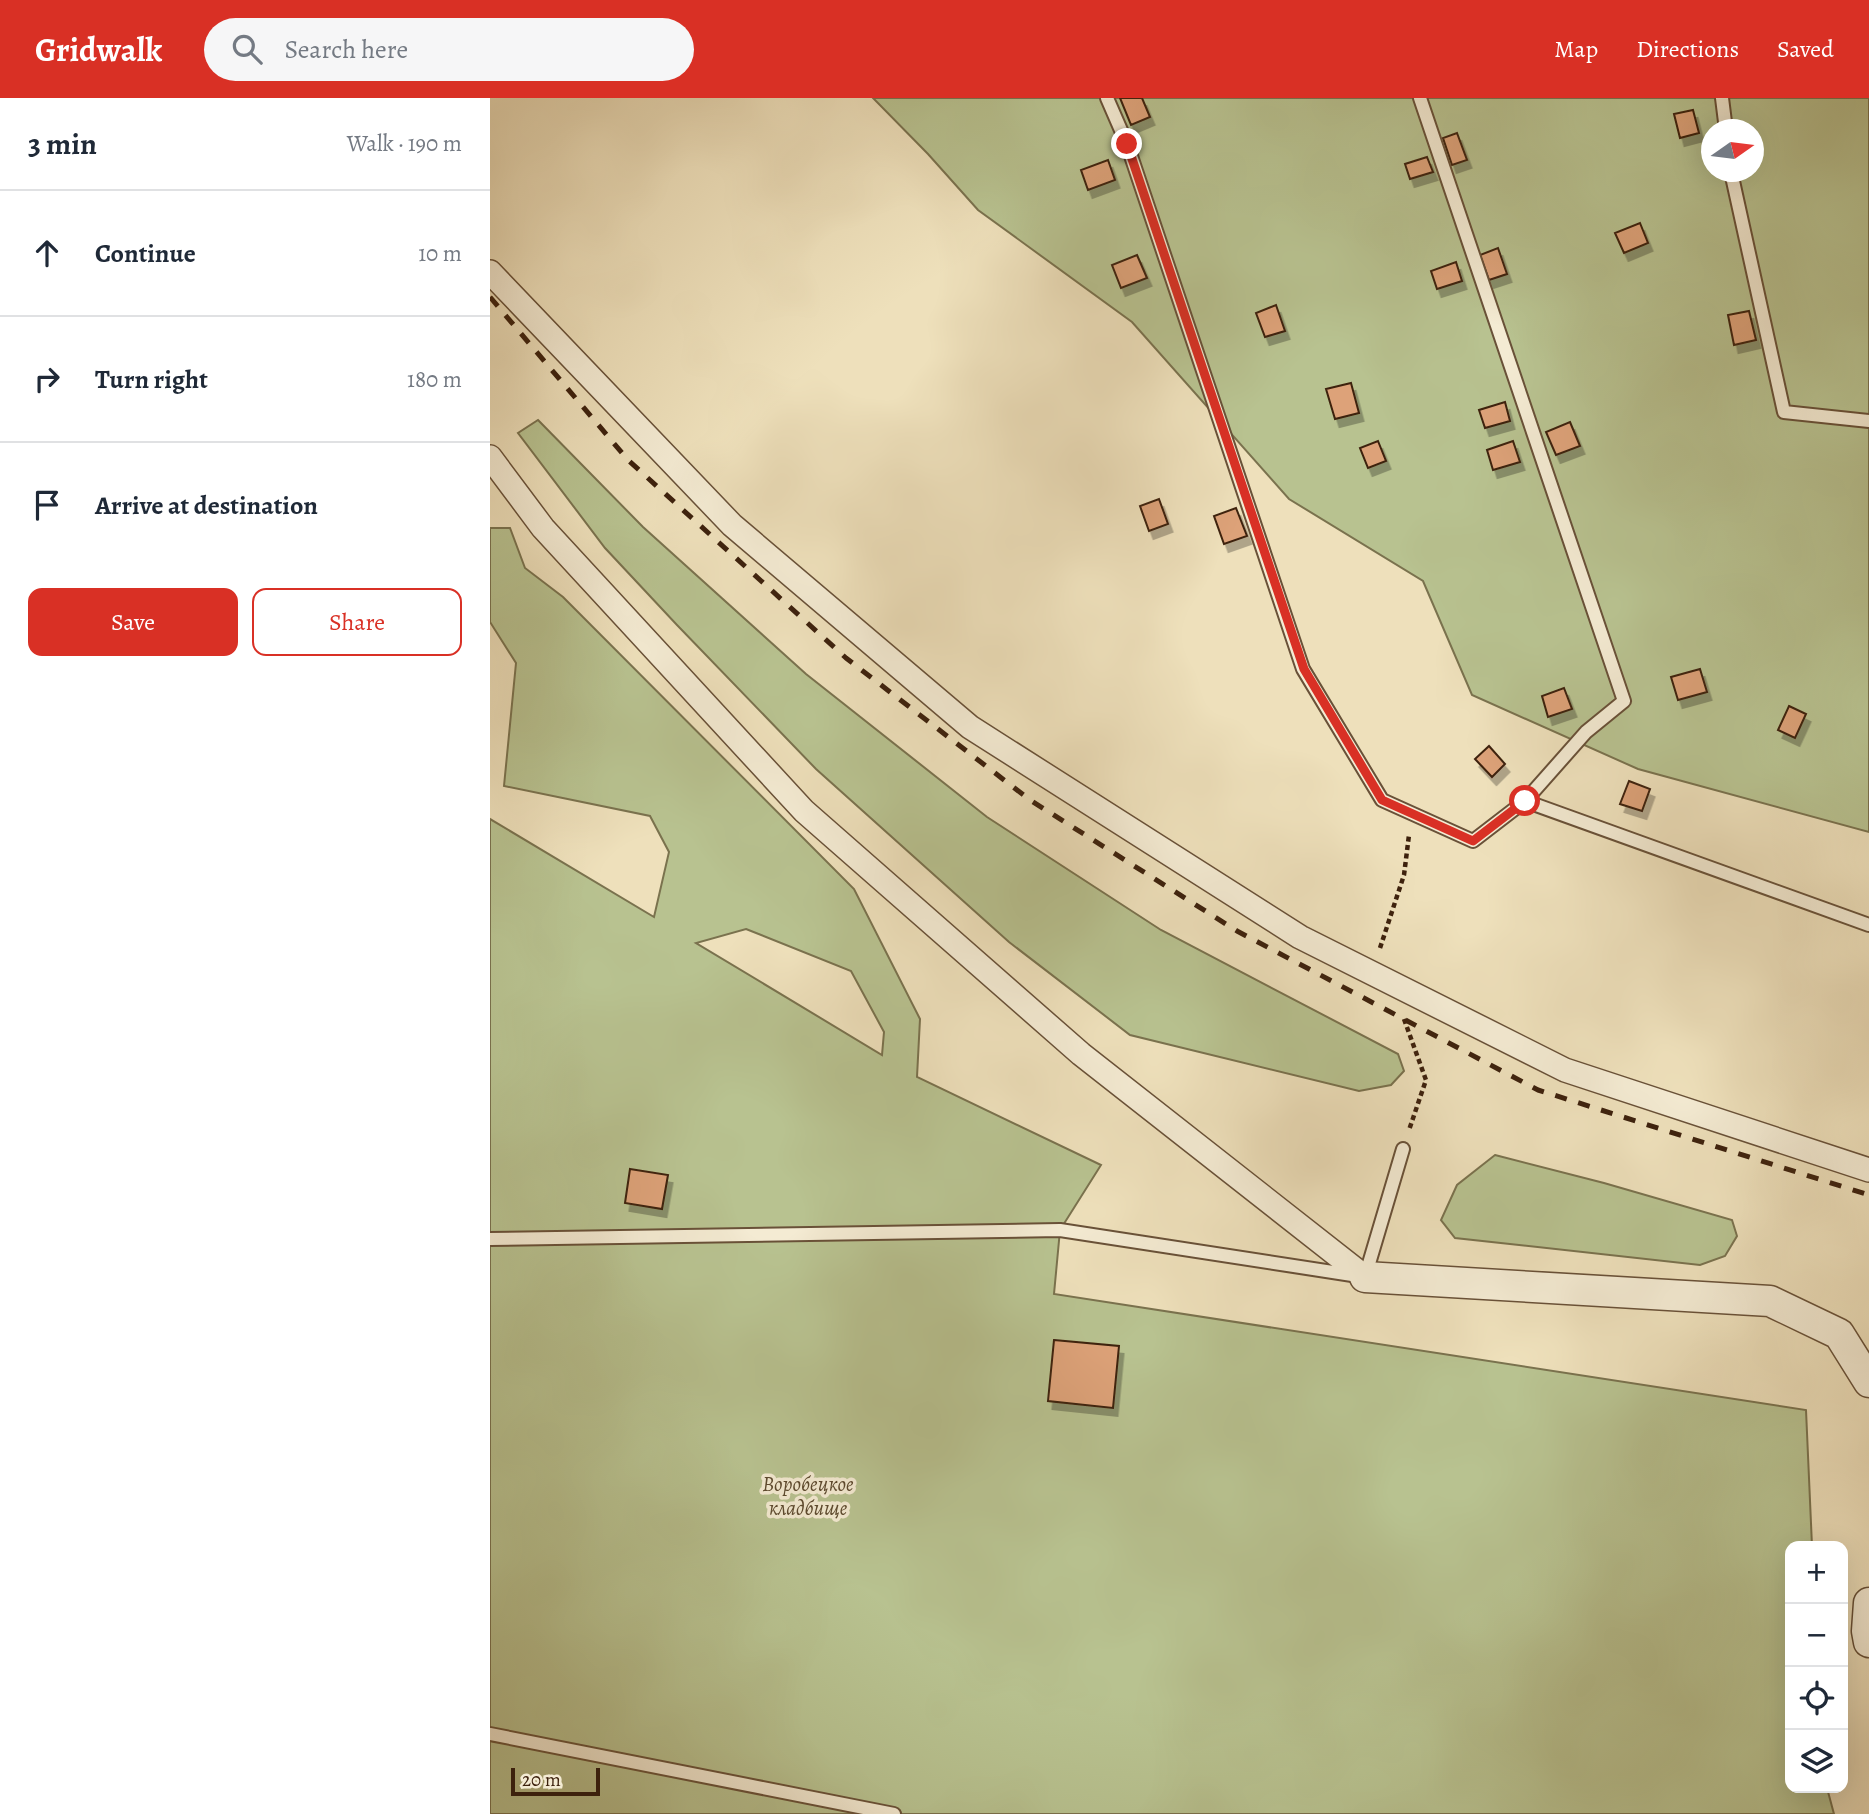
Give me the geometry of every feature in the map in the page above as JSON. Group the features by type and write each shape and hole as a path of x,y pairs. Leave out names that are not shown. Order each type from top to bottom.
{"street":[{"path":"490,272 732,525 970,727 1300,937 1565,1070 1869,1170"},
{"path":"490,457 543,528 804,811 1081,1054 1365,1277 1770,1301 1839,1335 1869,1382"},
{"path":"1869,1603 1869,1642"}],"lane":[{"path":"1107,98 1127,144 1304,669 1382,800 1473,841 1525,801 1586,732 1624,701 1420,98"},
{"path":"1722,98 1725,119"},
{"path":"1733,182 1784,412 1869,421"},
{"path":"1525,801 1869,925"},
{"path":"490,1239 1060,1230 1365,1277 1403,1149"},
{"path":"490,1734 894,1814"}],"green space":[{"path":"873,98 1869,98 1869,832 1638,769 1472,695 1423,581 1289,499 1132,322 978,210"},
{"path":"538,420 643,527 806,674 987,817 1161,930 1398,1054 1404,1071 1391,1085 1359,1091 1130,1035 1009,942 816,769 677,625 605,548 518,433"},
{"name":"Воробецкое кладбище","path":"490,528 510,528 525,568 563,597 854,889 920,1019 917,1077 1101,1165 1060,1230 1054,1294 1806,1410 1812,1541 1785,1541 1785,1793 1828,1793 1834,1814 490,1814 490,819 654,917 669,852 650,816 504,786 516,663 490,622","holes":["746,929 851,971 884,1032 882,1055 696,943"]},
{"path":"1495,1155 1732,1220 1737,1236 1725,1256 1700,1265 1455,1238 1441,1220 1457,1185"}],"building":[{"path":"1120,98 1142,98 1150,117 1131,125"},
{"path":"1693,110 1699,133 1680,138 1674,114"},
{"path":"1457,133 1467,160 1452,165 1443,138"},
{"path":"1427,157 1433,172 1410,179 1405,164"},
{"path":"1108,160 1115,180 1088,190 1081,170"},
{"path":"1640,223 1648,243 1624,253 1615,233"},
{"path":"1498,248 1507,274 1489,280 1480,255"},
{"path":"1137,255 1147,278 1121,288 1112,265"},
{"path":"1456,262 1462,281 1437,289 1431,271"},
{"path":"1276,305 1285,331 1265,337 1256,313"},
{"path":"1749,311 1756,340 1734,345 1728,315"},
{"path":"1351,383 1359,413 1335,419 1326,389"},
{"path":"1505,402 1510,421 1485,428 1479,410"},
{"path":"1570,422 1580,446 1556,455 1546,432"},
{"path":"1378,441 1386,461 1368,468 1360,448"},
{"path":"1513,441 1520,462 1493,470 1487,450"},
{"path":"1159,499 1168,524 1149,531 1140,506"},
{"path":"1236,508 1247,536 1224,544 1214,516"},
{"path":"1700,669 1707,692 1678,700 1671,677"},
{"path":"1564,688 1572,709 1548,717 1542,696"},
{"path":"1789,706 1806,714 1795,738 1778,730"},
{"path":"1489,746 1505,764 1492,777 1475,759"},
{"path":"1629,781 1650,789 1642,811 1620,804"},
{"path":"630,1169 668,1175 662,1209 625,1203"},
{"path":"1054,1340 1119,1346 1113,1408 1048,1401"}],"railway":[{"path":"490,297 628,460 846,658 1030,800 1237,931 1538,1090 1869,1195"}],"route":[{"path":"1127,144 1304,669 1382,800 1473,841 1525,801"}]}
